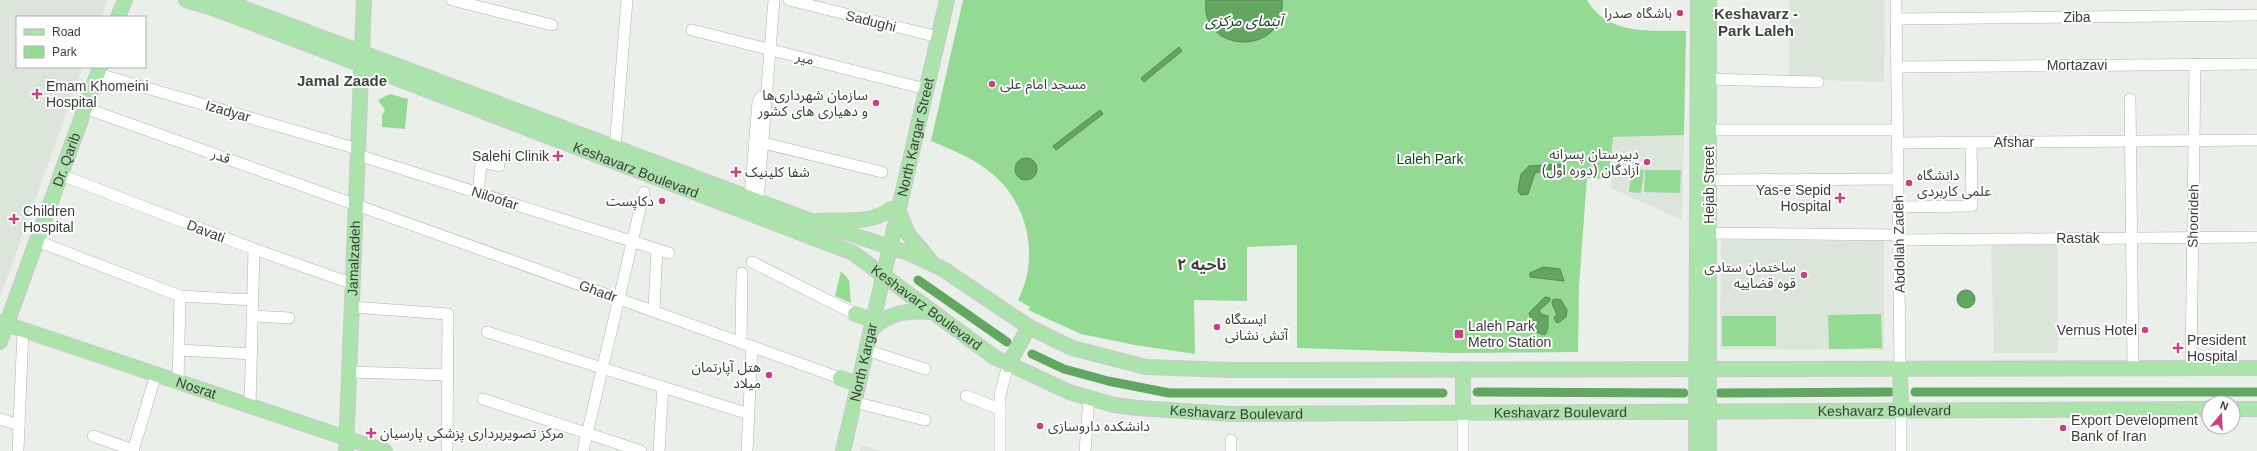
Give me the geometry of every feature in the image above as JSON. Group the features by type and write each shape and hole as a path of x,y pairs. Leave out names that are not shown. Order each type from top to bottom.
{"main road":[{"path":"118,16 125,0"},
{"name":"Keshavarz Boulevard","path":"186,0 362,59 616,149 811,222 934,264 1029,327 1060,343 1102,357 1165,369 1463,370 2257,368"},
{"name":"Keshavarz Boulevard","path":"222,0 362,59 853,253 994,358 1089,398 1137,408 1197,413 2201,409"},
{"name":"Jamalzadeh","path":"346,444 364,0"},
{"path":"934,36 938,0"},
{"path":"934,36 947,0"},
{"name":"Hejab Street","path":"1698,0 1704,52 1709,79 1709,130 1703,180"},
{"name":"Hejab Street","path":"1702,411 1704,52 1709,0"},
{"name":"North Kargar Street","path":"883,274 886,247 934,36"},
{"name":"Dr. Qarib","path":"0,342 3,323 37,241 99,70"},
{"path":"811,222 869,220 895,210 911,239 934,264"},
{"name":"North Kargar","path":"843,451 883,274"},
{"path":"855,314 872,325 894,314 915,310 933,312"},
{"name":"Nosrat","path":"3,323 250,406 346,444 385,451"},
{"path":"1008,365 1029,327"},
{"path":"1900,369 1901,410"},
{"path":"1463,370 1463,412"},
{"path":"840,378 858,384"},
{"path":"2241,409 2257,409"},
{"path":"1696,451 1702,411"},
{"path":"1702,411 1709,451"}],"street":[{"path":"452,0 552,25"},
{"path":"616,149 627,0"},
{"path":"754,200 759,141 766,95 774,0"},
{"name":"Sadughi","path":"789,0 934,36"},
{"name":"Abdollah Zadeh","path":"1896,0 1900,369"},
{"name":"Ziba","path":"1896,19 2257,16"},
{"name":"میر","path":"692,30 922,88"},
{"name":"Shoorideh","path":"2191,368 2195,64"},
{"name":"Mortazavi","path":"1897,67 2257,64"},
{"name":"Izadyar","path":"99,70 358,152"},
{"path":"1709,79 1818,82"},
{"path":"2130,100 2133,368"},
{"name":"قدر","path":"85,108 356,204"},
{"path":"1709,130 1897,130"},
{"name":"Afshar","path":"1898,143 2257,140"},
{"path":"759,141 882,172"},
{"path":"1898,206 1972,206 1971,142"},
{"name":"Niloofar","path":"358,152 478,193 669,253"},
{"path":"478,193 481,164 484,162 499,166"},
{"name":"Davati","path":"61,175 254,249 353,284"},
{"path":"1703,180 1898,179"},
{"path":"583,451 644,192"},
{"name":"Ghadr","path":"356,204 840,378"},
{"name":"Rastak","path":"1703,233 1899,237 2257,237"},
{"path":"37,241 180,296 253,300"},
{"path":"250,406 254,249"},
{"path":"654,311 657,250"},
{"path":"752,262 855,314"},
{"path":"741,342 742,273"},
{"path":"178,382 180,296"},
{"path":"352,307 446,313 449,318 446,451"},
{"path":"252,316 289,318"},
{"path":"18,451 23,330"},
{"path":"487,332 749,414"},
{"path":"747,451 752,346"},
{"path":"179,350 252,354"},
{"path":"866,350 925,369"},
{"path":"1000,451 1000,395 1008,365"},
{"path":"349,372 448,375"},
{"path":"93,436 133,451 156,374"},
{"path":"659,451 663,387"},
{"path":"966,396 1000,409"},
{"path":"1085,451 1089,398"},
{"path":"483,399 641,451"},
{"path":"854,402 925,420"},
{"path":"1901,410 1901,451"},
{"path":"1463,412 1463,451"},
{"path":"0,419 19,425"}],"shaded area":[{"path":"0,0 107,0 101,16 16,16 16,68 83,68 0,297"},
{"path":"1789,0 1885,0 1884,82 1789,79"},
{"name":"دبيرستان پسرانه آزادگان (دوره اول)","path":"1684,135 1682,220 1611,188 1613,137"},
{"path":"1721,240 1884,241 1884,350 1720,349"},
{"path":"1991,245 2058,245 2058,353 1994,353"},
{"path":"861,445 882,451 860,451"}],"green space":[{"name":"Laleh Park","path":"963,0 1587,0 1596,12 1606,20 1630,29 1686,31 1684,135 1613,137 1609,179 1587,178 1579,286 1578,352 1453,353 1297,348 1297,245 1247,247 1247,301 1194,300 1195,354 1135,345 1081,334 1028,310 1030,307 1018,300 1025,283 1029,246 1026,228 1012,195 1000,181 980,164 931,141"},
{"path":"390,94 408,99 405,129 382,127 382,115 385,110 378,100"},
{"path":"1632,168 1644,170 1641,193 1629,192"},
{"path":"1645,170 1681,170 1680,193 1644,192"},
{"path":"841,271 849,280 851,303 835,296"},
{"path":"1881,314 1882,348 1829,349 1828,315"},
{"path":"1722,316 1776,316 1776,346 1722,346"}],"water":[{"name":"آبنمای مرکزی","path":"1206,0 1282,0 1280,19 1271,32 1258,40 1243,42 1228,39 1216,31 1207,18"},
{"path":"1179,47 1182,51 1144,82 1141,78"},
{"path":"1100,110 1103,114 1056,150 1053,146"},
{"path":"1026,158 1030,159 1036,165 1036,173 1030,179 1026,180 1022,179 1016,173 1015,169 1016,165 1022,159"},
{"path":"1564,164 1564,166 1535,173 1528,194 1521,195 1518,191 1521,174 1529,166"},
{"path":"1543,267 1560,269 1564,281 1530,277 1530,273"},
{"path":"1966,290 1972,293 1975,299 1972,305 1966,308 1960,305 1957,299 1960,293"},
{"path":"1545,297 1550,298 1550,301 1539,310 1541,314 1548,316 1548,328 1545,335 1536,332 1529,313"},
{"path":"1553,300 1561,300 1567,310 1566,317 1558,323 1554,317 1557,315 1552,303"}],"waterway":[{"path":"918,280 1007,342"},
{"path":"1032,354 1064,369 1108,381 1169,393 1443,393"},
{"path":"1477,392 1684,393"},
{"path":"1720,393 1890,392"},
{"path":"1915,392 2257,392"}],"place":[{"name":"باشگاه صدرا","path":"1680,13"},
{"name":"مسجد امام علی","path":"992,84"},
{"name":"Emam Khomeini Hospital","path":"37,94"},
{"name":"سازمان شهرداری‌ها و دهیاری‌ های کشور","path":"876,103"},
{"name":"Salehi Clinik","path":"558,156"},
{"name":"دبيرستان پسرانه آزادگان (دوره اول)","path":"1647,162"},
{"name":"شفا کلینیک","path":"736,172"},
{"name":"دانشگاه علمی کاربردی","path":"1909,183"},
{"name":"Yas-e Sepid Hospital","path":"1840,198"},
{"name":"دکاپست","path":"662,201"},
{"name":"Children Hospital","path":"14,219"},
{"name":"ساختمان ستادی قوه قضاییه","path":"1804,275"},
{"name":"ایستگاه آتش نشانی","path":"1217,327"},
{"name":"Vernus Hotel","path":"2145,330"},
{"name":"Laleh Park Metro Station","path":"1459,334"},
{"name":"President Hospital","path":"2178,348"},
{"name":"هتل آپارتمان میلاد","path":"769,375"},
{"name":"دانشکده داروسازی","path":"1040,426"},
{"name":"Export Development Bank of Iran","path":"2063,428"},
{"name":"مرکز تصویربرداری پزشکی پارسیان","path":"371,433"}],"district":[{"name":"Keshavarz - Park Laleh","path":"1756,22"},
{"name":"Jamal Zaade","path":"342,81"},
{"name":"ناحیه ۲","path":"1202,264"}]}
